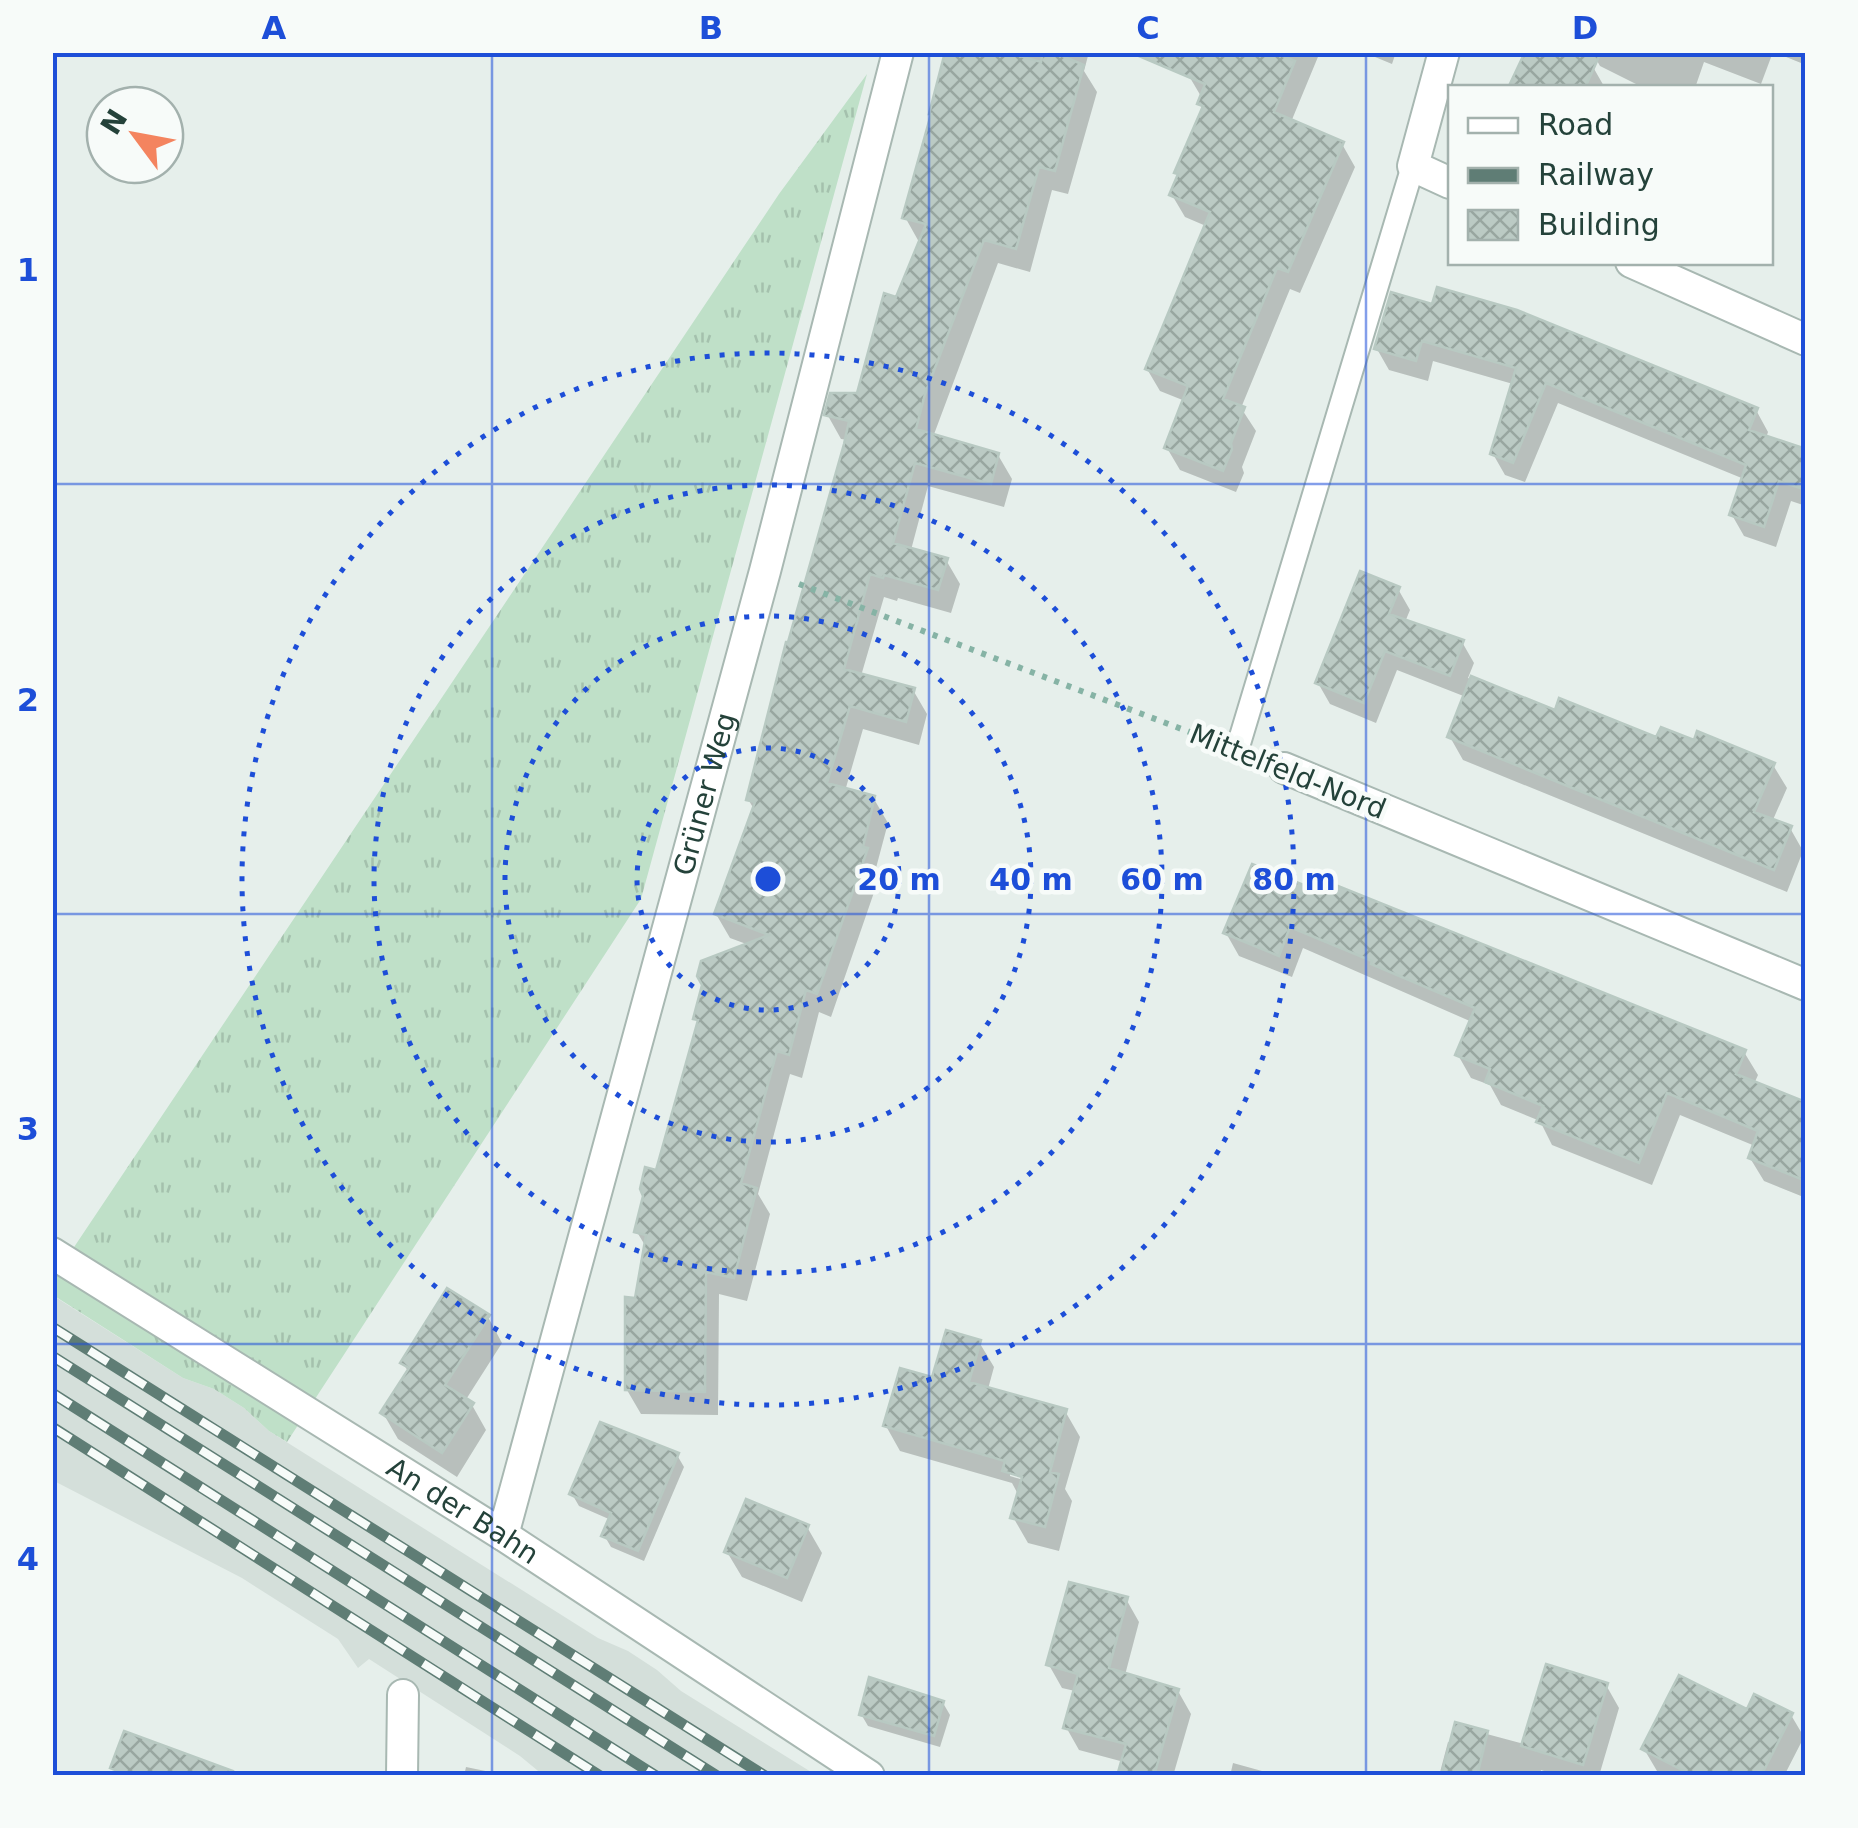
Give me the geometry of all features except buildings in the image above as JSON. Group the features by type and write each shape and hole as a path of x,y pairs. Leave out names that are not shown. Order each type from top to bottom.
{"street":[{"name":"Grüner Weg","path":"504,1535 765,571 898,52"},
{"path":"1444,52 1413,166 1448,181"},
{"path":"1638,265 1804,335"},
{"name":"Mittelfeld-Nord","path":"1284,768 1806,985"},
{"name":"An der Bahn","path":"52,1253 504,1535 869,1776"},
{"path":"402,1776 403,1696"}],"lane":[{"path":"1237,750 1413,166"}],"path":[{"name":"Mittelfeld-Nord","path":"765,571 1237,750"}],"shaded area":[{"path":"52,1295 183,1378 214,1389 244,1408 269,1431 598,1638 628,1651 681,1691 816,1775 543,1775 520,1756 369,1659 358,1668 338,1639 242,1578 56,1482 52,1479"}],"green space":[{"path":"867,74 641,899 287,1442 214,1389 183,1378 53,1295 52,1280 779,194"}],"railway":[{"path":"52,1327 765,1776"},
{"path":"52,1356 717,1776"},
{"path":"52,1393 656,1776"},
{"path":"52,1427 600,1776"}]}
